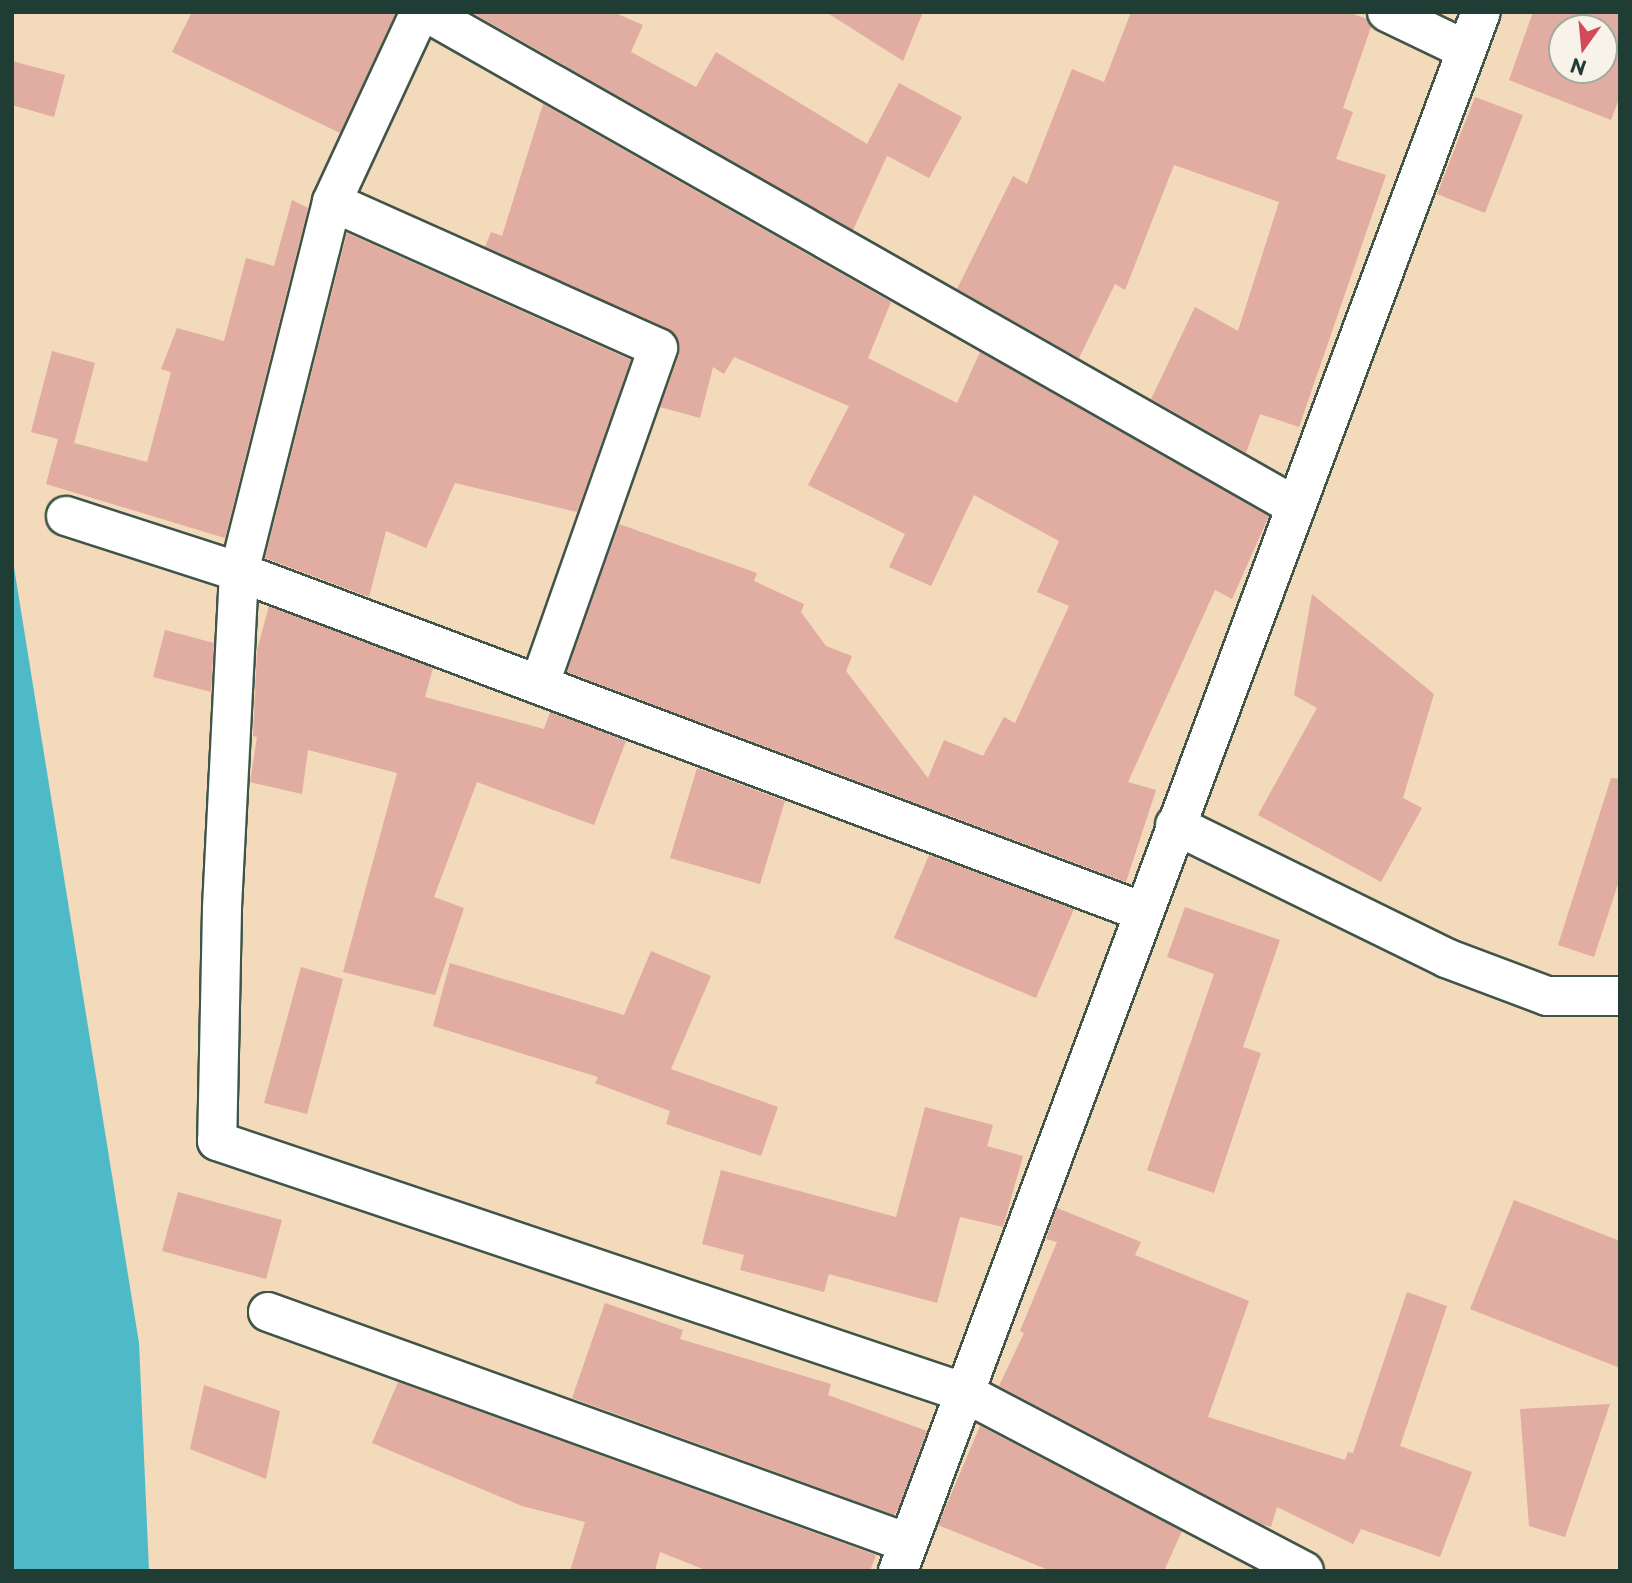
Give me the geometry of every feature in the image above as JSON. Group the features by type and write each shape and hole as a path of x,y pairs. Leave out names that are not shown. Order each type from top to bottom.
{"street":[{"path":"420,12 332,202 239,572 226,784 217,1141 963,1392 1304,1571"},
{"path":"426,12 1295,506"},
{"path":"1387,12 1466,50"},
{"path":"268,1312 903,1557 1480,12"},
{"path":"332,202 658,348 539,685"},
{"path":"66,516 239,572 1143,912"},
{"path":"1175,825 1446,958 1547,996 1620,996"}],"water":[{"path":"12,555 139,1343 149,1571 12,1571"}],"building":[{"path":"192,12 396,12 340,133 172,52"},
{"path":"471,12 613,12 643,25 631,52 696,87 716,52 867,144 899,83 962,117 929,178 876,150 887,156 853,230"},
{"path":"826,12 923,12 903,61"},
{"path":"1131,12 1348,12 1367,19 1371,27 1343,108 1353,112 1336,159 1386,175 1299,427 1260,414 1246,453 1151,399 1195,307 1238,331 1279,202 1174,165 1125,290 1115,284 1079,358 957,289 1013,176 1027,184 1072,69 1104,82"},
{"path":"1533,12 1620,12 1620,96 1611,120 1509,80"},
{"path":"12,61 65,75 54,117 12,105"},
{"path":"1475,97 1523,115 1485,213 1437,194"},
{"path":"543,104 891,302 868,358 957,403 980,352 1269,516 1232,599 1215,590 1128,782 1156,790 1126,882 567,672 619,524 757,573 754,581 804,604 801,612 826,646 852,656 846,671 928,778 944,740 983,756 1004,717 1015,723 1069,606 1037,592 1059,541 974,495 931,586 889,567 905,534 808,485 849,406 734,357 724,374 713,367 700,418 660,407 679,355 675,334 485,247 491,232 502,236"},
{"path":"292,200 308,208 225,538 46,484 58,439 31,432 52,351 95,363 74,443 147,462 171,372 161,369 177,328 224,341 246,258 274,266"},
{"path":"347,233 631,360 577,512 455,483 426,548 386,531 369,597 265,558"},
{"path":"1312,594 1434,694 1403,798 1422,808 1381,882 1258,815 1317,708 1294,695"},
{"path":"269,606 433,668 425,697 544,729 550,712 626,741 594,825 477,782 434,897 464,908 435,995 343,972 397,773 308,750 302,794 250,782 257,737 253,736 257,650"},
{"path":"165,630 214,643 211,692 153,677"},
{"path":"697,768 785,801 760,884 670,858"},
{"path":"1611,778 1620,779 1620,878 1594,957 1558,945"},
{"path":"929,855 1074,909 1036,998 894,938"},
{"path":"1185,907 1280,940 1243,1047 1261,1053 1214,1193 1147,1170 1214,974 1167,957"},
{"path":"651,951 711,976 671,1069 778,1107 761,1156 666,1124 670,1111 595,1083 598,1077 433,1026 450,963 624,1015"},
{"path":"301,967 343,979 307,1114 264,1103"},
{"path":"925,1107 993,1125 987,1146 1023,1156 1003,1227 960,1217 937,1303 829,1274 824,1292 740,1270 744,1255 702,1244 721,1170 896,1217"},
{"path":"178,1192 282,1220 266,1279 162,1251"},
{"path":"1514,1200 1620,1241 1620,1368 1470,1309"},
{"path":"1057,1208 1141,1242 1135,1255 1249,1301 1208,1417 1345,1460 1348,1452 1353,1453 1407,1292 1447,1306 1400,1446 1472,1472 1440,1557 1361,1529 1353,1544 1277,1507 1271,1527 1261,1524 999,1386 1024,1333 1020,1331 1057,1242 1046,1239"},
{"path":"605,1303 683,1330 680,1339 831,1384 828,1395 927,1431 894,1515 572,1398"},
{"path":"398,1382 876,1555 870,1571 708,1571 660,1552 655,1571 570,1571 585,1522 522,1506 372,1443"},
{"path":"204,1385 280,1411 266,1479 190,1449"},
{"path":"1610,1404 1565,1537 1529,1526 1520,1409"},
{"path":"980,1426 1182,1531 1164,1571 1051,1571 938,1525"}]}
